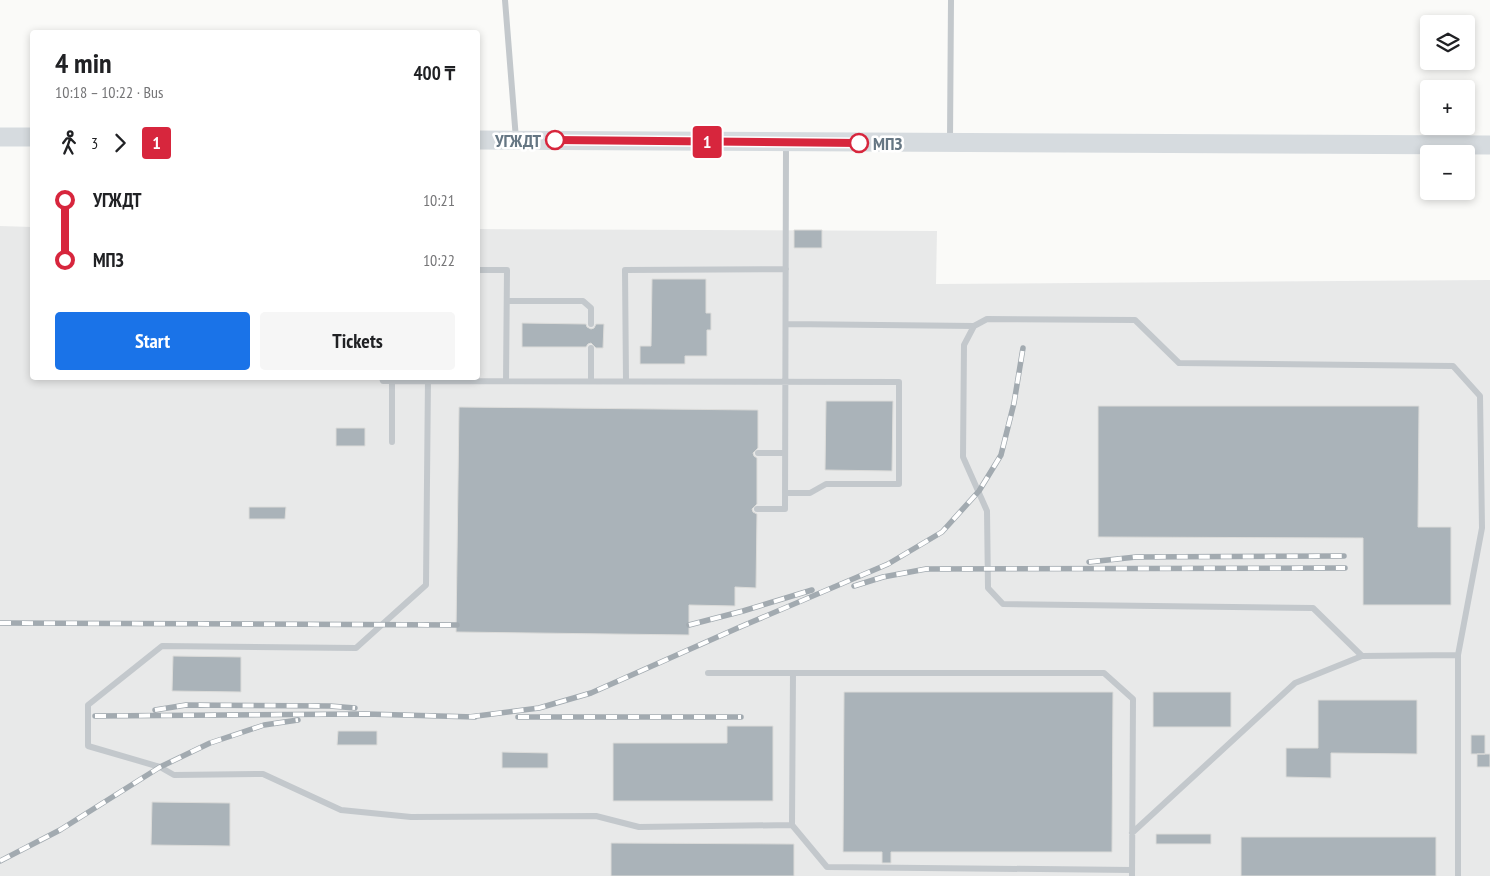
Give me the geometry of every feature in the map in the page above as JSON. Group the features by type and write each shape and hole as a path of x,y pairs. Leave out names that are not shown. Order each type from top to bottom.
{"street":[{"path":"0,137 30,137"},
{"path":"480,140 950,144 1490,145"}],"lane":[{"path":"505,0 517,140"},
{"path":"950,144 951,0"},
{"path":"757,509 785,509 786,142"},
{"path":"626,381 626,270 786,269"},
{"path":"480,270 507,270 506,381"},
{"path":"507,301 583,301 591,308 591,324"},
{"path":"786,324 974,326 987,319 1135,320 1179,363 1453,366 1480,396 1482,528 1458,655 1458,876"},
{"path":"974,326 964,345 963,457 987,512 988,588 1003,604 1313,608 1362,656"},
{"path":"591,348 591,381"},
{"path":"392,380 392,442"},
{"path":"428,380 426,585 356,648 162,646 88,705 88,746 160,767 174,775 262,774 341,810 411,817 596,816 639,827 792,825"},
{"path":"467,380 899,382 899,484 826,484 810,493 785,493"},
{"path":"758,453 785,453"},
{"path":"1132,833 1295,683 1362,656 1458,655"},
{"path":"708,672 1104,673 1133,699 1132,873 827,868"},
{"path":"793,673 792,825 827,868 827,876"}],"shaded area":[{"path":"0,226 30,227 30,380 480,380 480,229 937,231 936,284 1490,280 1490,876 0,876"}],"building":[{"path":"794,230 822,230 822,248 794,248"},
{"path":"652,279 706,279 706,313 711,313 711,330 707,330 707,356 685,356 685,364 640,364 640,346 651,346"},
{"path":"522,323 586,324 591,329 596,324 604,324 603,348 596,348 591,343 586,347 522,347"},
{"path":"826,401 893,401 892,471 825,470"},
{"path":"1098,406 1419,406 1418,527 1451,527 1451,605 1363,605 1363,538 1098,537"},
{"path":"459,407 758,410 758,448 753,453 757,458 757,504 752,509 757,514 756,588 735,587 735,606 689,605 689,635 456,632"},
{"path":"336,428 365,428 365,446 336,446"},
{"path":"249,507 286,507 285,519 249,519"},
{"path":"173,656 241,657 241,692 172,691"},
{"path":"844,692 1113,692 1112,852 891,852 891,863 882,863 882,852 843,852"},
{"path":"1153,692 1231,692 1231,727 1153,727"},
{"path":"1318,700 1417,700 1417,754 1331,753 1331,778 1286,777 1286,748 1318,748"},
{"path":"727,726 773,726 773,801 613,801 613,743 727,743"},
{"path":"338,731 377,731 377,745 337,745"},
{"path":"1471,735 1485,735 1485,754 1471,754"},
{"path":"502,752 548,753 548,768 502,768"},
{"path":"1477,754 1490,754 1490,767 1477,767"},
{"path":"152,802 230,803 230,846 151,845"},
{"path":"1156,834 1211,834 1211,844 1156,844"},
{"path":"1241,837 1436,837 1436,876 1241,876"},
{"path":"611,843 794,844 794,876 611,876"}],"railway":[{"path":"469,717 539,708 591,693 888,564 942,532 979,491 1001,455 1014,403 1023,348"},
{"path":"1089,562 1136,557 1344,556"},
{"path":"854,586 883,577 926,569 1345,568"},
{"path":"689,625 812,590"},
{"path":"0,623 457,625"},
{"path":"155,710 186,705 330,706 355,708"},
{"path":"95,716 366,714 475,717"},
{"path":"518,717 741,717"},
{"path":"0,861 60,830 160,767 210,743 264,725 298,720"}],"bus line":[{"name":"1","path":"555,140 859,143"}],"place":[{"name":"УГЖДТ","path":"555,140"},
{"name":"МПЗ","path":"859,143"}]}
